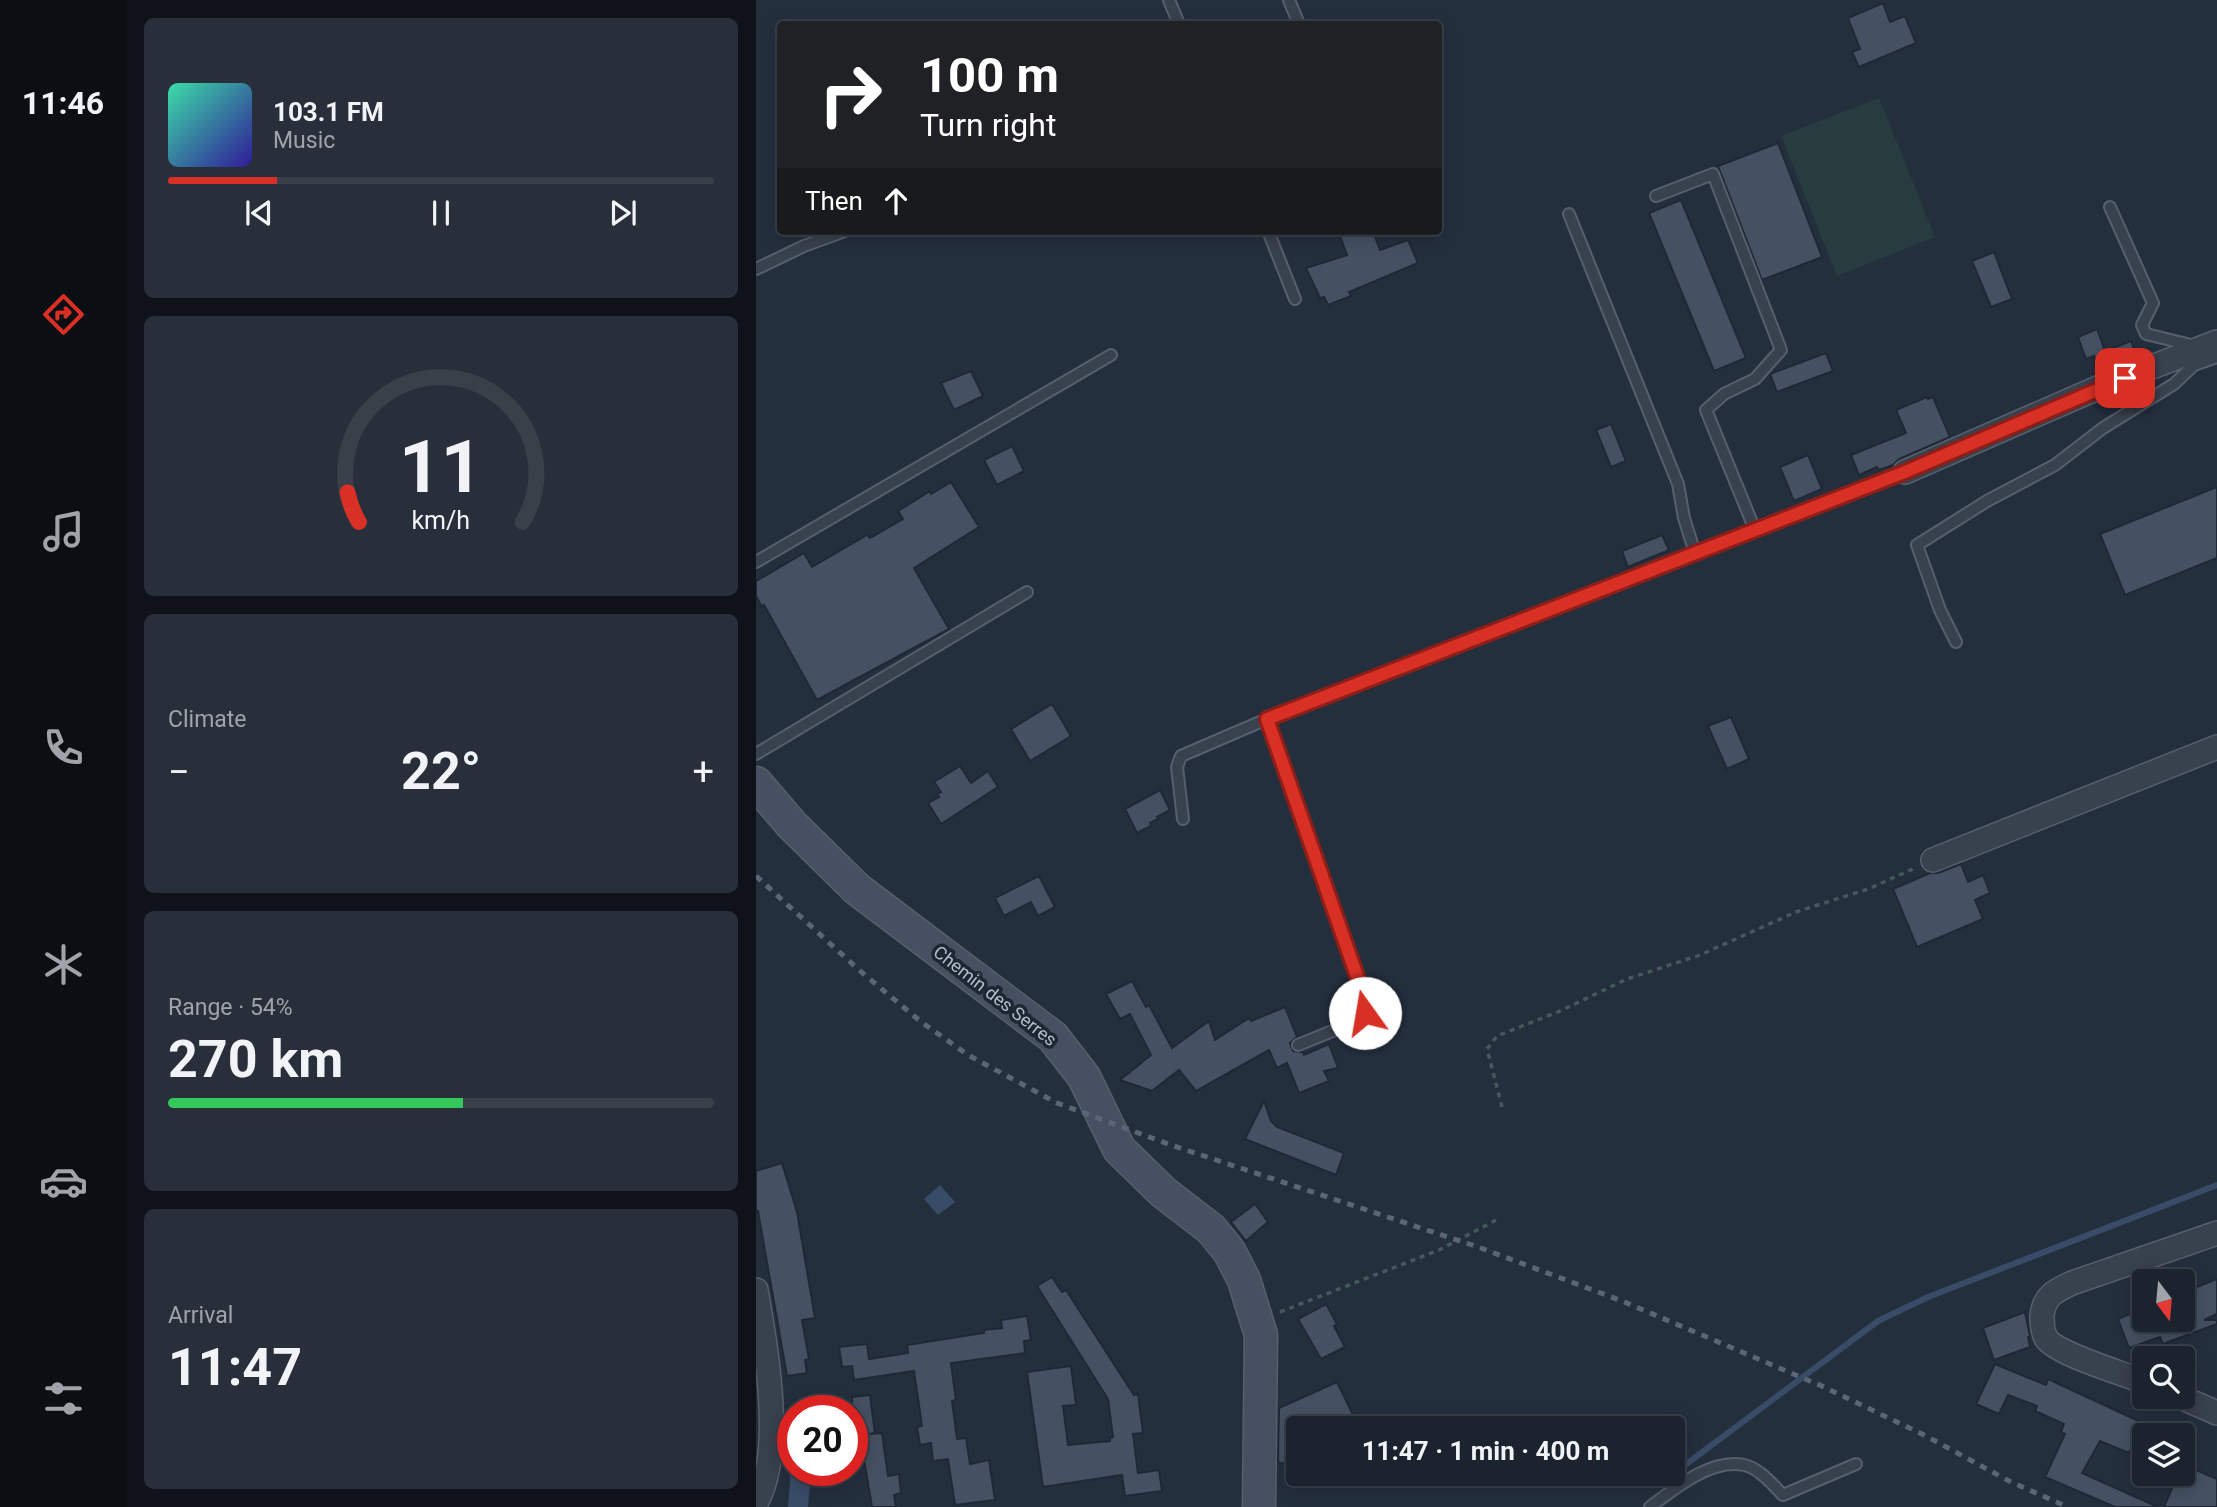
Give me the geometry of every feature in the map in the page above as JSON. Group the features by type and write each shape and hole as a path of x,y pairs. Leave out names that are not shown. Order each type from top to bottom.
{"street":[{"path":"1905,472 2100,387 2212,349"},
{"path":"1933,860 2217,747"},
{"name":"Chemin des Serres","path":"756,783 808,842 857,889 1053,1037 1084,1077 1119,1150 1163,1192 1211,1229 1229,1251 1244,1280 1258,1319 1262,1348 1259,1507"},
{"path":"2132,1377 2059,1349 2045,1337 2042,1320 2044,1306 2052,1292 2217,1233"},
{"path":"756,1290 771,1384 765,1488 756,1503"},
{"path":"2195,1403 2217,1413"}],"lane":[{"path":"1169,0 1178,21"},
{"path":"1289,0 1298,21"},
{"path":"1656,197 1713,174 1782,351 1755,379 1724,394 1706,410 1755,530"},
{"path":"2110,207 2153,303 2142,325 2146,334 2212,349"},
{"path":"1569,214 1678,484 1684,519 1695,553"},
{"path":"756,269 834,235"},
{"path":"1270,235 1296,299"},
{"path":"1956,642 1940,610 1917,545 1987,501 2055,465 2103,428 2174,384 2212,349"},
{"path":"756,562 1111,355"},
{"path":"1183,819 1177,767 1181,756 1267,719 1905,472"},
{"path":"756,754 1027,592"},
{"path":"1267,719 1366,1002 1365,1013 1357,1021 1298,1045"},
{"path":"1783,1495 1856,1464"},
{"path":"1650,1507 1690,1477 1722,1466 1744,1465 1766,1477 1783,1495 1788,1507"}],"path":[{"path":"1502,1107 1487,1049 1497,1036 1560,1011 1627,979 1700,955 1796,912 1868,889 1933,860"},
{"path":"1258,1319 1439,1250 1500,1218"}],"green space":[{"path":"1879,98 1935,237 1837,276 1781,136"}],"water":[{"path":"940,1185 955,1202 938,1215 924,1199"},
{"path":"790,1486 810,1486 808,1507 788,1507"}],"building":[{"path":"1883,3 1890,22 1905,16 1916,43 1859,67 1852,52 1860,49 1848,18"},
{"path":"1778,143 1822,257 1762,280 1718,166"},
{"path":"1681,200 1746,358 1714,371 1649,213"},
{"path":"1374,235 1380,250 1408,240 1418,263 1349,292 1351,296 1328,305 1324,297 1320,298 1306,268 1347,255 1340,236"},
{"path":"1994,252 2012,299 1991,307 1972,261"},
{"path":"2097,329 2105,351 2131,341 2137,357 2100,372 2094,356 2086,359 2078,337"},
{"path":"1826,353 1833,371 1777,392 1770,374"},
{"path":"971,371 983,396 954,410 941,383"},
{"path":"1933,397 1950,437 1899,459 1893,465 1879,470 1877,467 1859,475 1851,455 1906,433 1896,410"},
{"path":"1611,424 1626,461 1611,467 1596,430"},
{"path":"1012,446 1024,471 997,485 984,460"},
{"path":"1808,455 1822,489 1794,501 1780,467"},
{"path":"951,482 979,527 914,568 949,629 817,700 764,605 762,607 756,596 756,581 804,553 812,567 867,535 870,538 903,519 898,511 930,491 931,494"},
{"path":"2217,487 2217,558 2125,595 2100,534"},
{"path":"1662,535 1669,550 1628,567 1622,551"},
{"path":"1052,704 1071,736 1030,761 1011,729"},
{"path":"1731,717 1749,759 1727,769 1708,726"},
{"path":"960,766 971,783 988,771 998,787 941,824 928,803 939,797 937,794 941,792 934,782"},
{"path":"1160,790 1170,810 1157,817 1158,819 1150,823 1151,826 1137,833 1125,809"},
{"path":"1961,864 1968,882 1983,875 1990,893 1975,900 1983,919 1917,947 1893,889 1930,873 1938,873"},
{"path":"1039,876 1055,907 1038,916 1031,902 1004,916 995,898"},
{"path":"1132,981 1146,1007 1149,1005 1172,1048 1209,1021 1215,1040 1249,1018 1251,1021 1285,1007 1297,1037 1290,1043 1293,1051 1303,1052 1304,1055 1329,1044 1338,1068 1324,1071 1329,1081 1299,1093 1287,1063 1277,1068 1269,1050 1196,1091 1179,1070 1152,1091 1120,1080 1151,1055 1130,1014 1120,1019 1106,994"},
{"path":"1264,1101 1271,1121 1277,1127 1344,1153 1336,1175 1245,1139"},
{"path":"782,1163 797,1212 815,1318 802,1320 809,1359 805,1360 807,1373 787,1376 756,1211 756,1171"},
{"path":"1255,1204 1268,1222 1246,1241 1231,1222"},
{"path":"1052,1277 1062,1292 1066,1290 1134,1395 1138,1394 1143,1433 1133,1434 1138,1473 1159,1470 1162,1491 1125,1496 1122,1475 1043,1487 1027,1372 1071,1366 1076,1405 1063,1406 1068,1445 1110,1441 1113,1437 1108,1399 1037,1286"},
{"path":"2217,1279 2217,1314 2204,1320 2217,1320 2217,1324 2163,1344 2160,1337 2129,1348 2118,1319 2132,1313 2132,1332 2195,1332 2195,1288"},
{"path":"1326,1304 1345,1347 1321,1359 1298,1319"},
{"path":"2025,1312 2030,1347 1994,1360 1983,1328"},
{"path":"1027,1316 1031,1340 1024,1341 1025,1353 951,1363 957,1439 966,1438 970,1464 989,1460 995,1500 955,1505 948,1459 933,1461 931,1443 920,1445 917,1427 922,1426 914,1371 854,1380 852,1366 842,1367 839,1347 867,1344 869,1359 908,1353 907,1345 984,1333 984,1330 1002,1328 1001,1320"},
{"path":"1995,1364 2046,1385 2048,1379 2143,1423 2132,1423 2132,1447 2129,1453 2100,1441 2082,1473 2158,1507 2115,1507 2045,1477 2065,1434 2061,1432 2064,1424 2035,1411 2037,1406 2008,1395 1999,1414 1976,1404"},
{"path":"1337,1382 1354,1416 1286,1416 1286,1461 1281,1464 1278,1461 1279,1408"},
{"path":"868,1395 875,1433 870,1434 882,1433 888,1476 899,1474 901,1493 894,1495 896,1507 872,1507 868,1483"},
{"path":"2195,1469 2217,1479 2217,1507 2164,1507 2173,1486 2195,1486"}],"waterway":[{"path":"1685,1465 1878,1321 1928,1297 2217,1185"}],"railway":[{"path":"756,876 859,970 920,1021 968,1055 1057,1103 1171,1145 1478,1247 1622,1301 1824,1387 1924,1435 2011,1482 2068,1507"}],"route":[{"path":"1365,1013 1366,1002 1267,719 1905,472 2125,378"}]}
